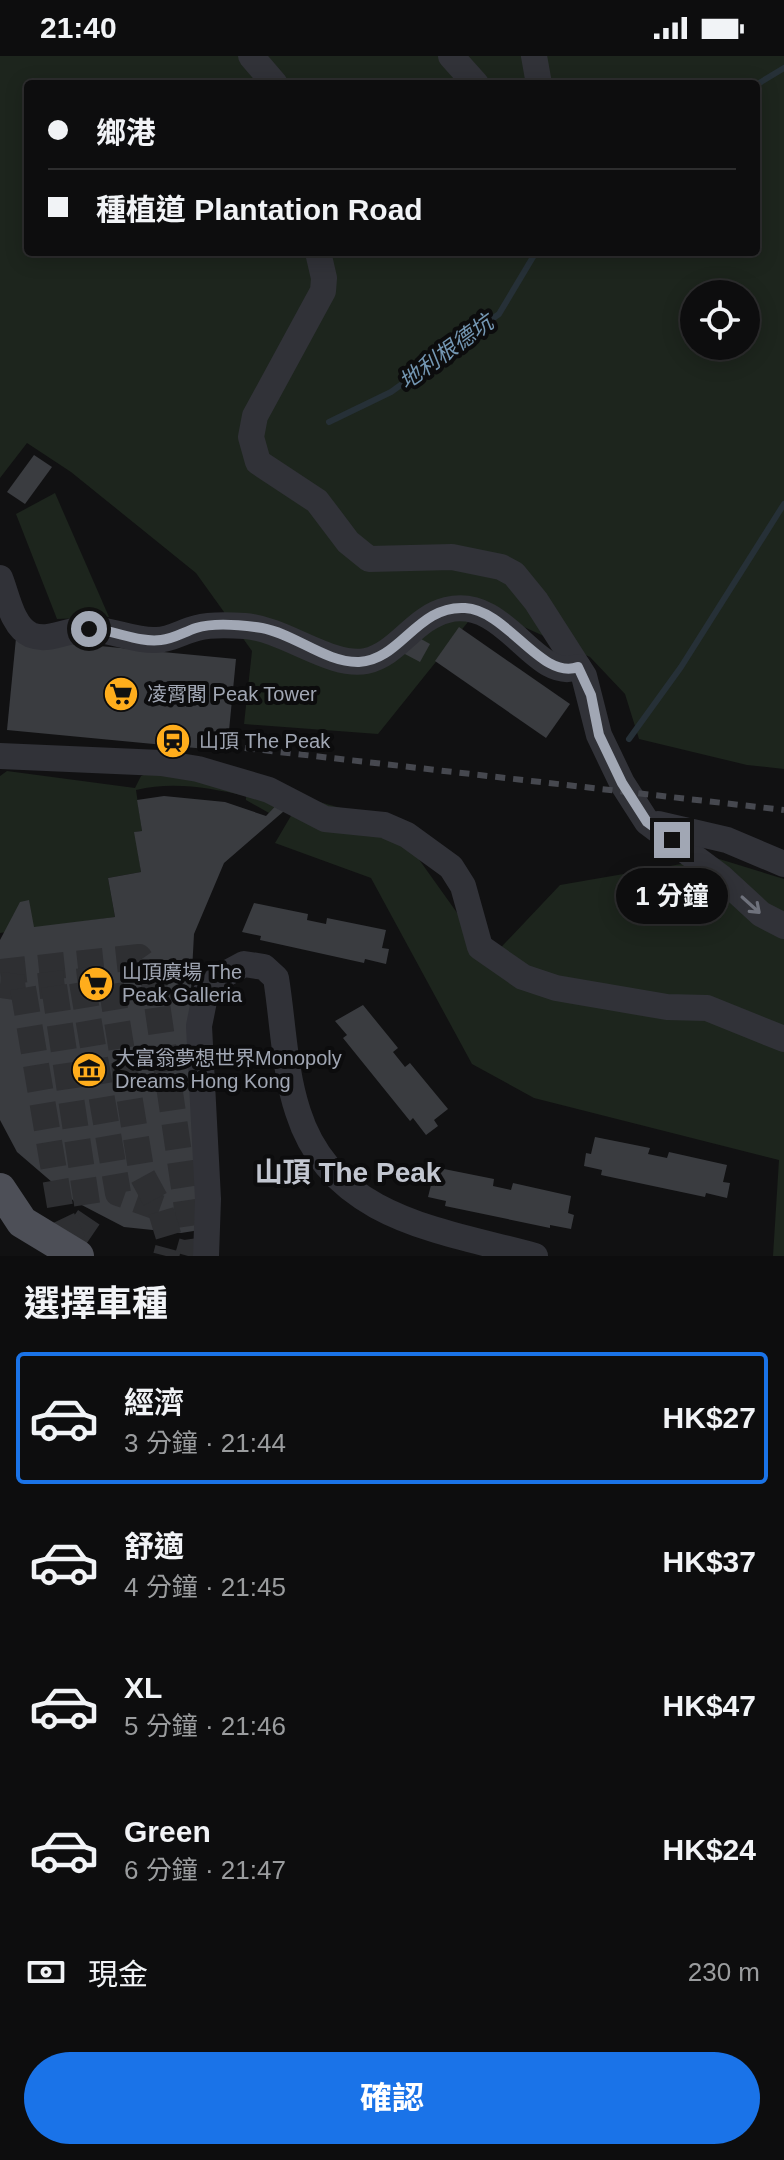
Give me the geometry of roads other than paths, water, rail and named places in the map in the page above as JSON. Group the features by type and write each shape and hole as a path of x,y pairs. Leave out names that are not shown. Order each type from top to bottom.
{"main road":[{"path":"0,1189 22,1222 78,1256"}],"street":[{"path":"251,56 272,80"},
{"path":"451,56 472,80"},
{"path":"534,56 538,80"},
{"path":"319,256 324,278 323,291 278,380 255,416 251,437 255,458 264,469 317,501 348,542 369,559 436,556 510,571 536,601 578,667 591,695 599,735 647,822 722,878 761,914 784,926"},
{"path":"0,578 19,625 39,637 95,629 159,640 201,627 247,626 273,631 340,659 358,662 383,654 433,615 464,608 496,618 551,665 566,670 578,667"},
{"path":"0,756 161,763 198,769 269,790 325,819 389,827 436,854 451,867 463,886 480,947 523,977 556,988 667,1007 707,1008 784,1039"},
{"path":"647,822 727,840 784,864"},
{"path":"206,1256 208,1199 199,1026 206,991 218,978 244,964 264,967 276,978 297,1109 315,1155 352,1193 402,1220 501,1252 535,1256"}],"waterway":[{"name":"地利根德坑","path":"760,83 784,68"},
{"name":"地利根德坑","path":"329,422 391,392 499,314 534,256"},
{"path":"629,739 681,667 784,504"}],"tunnel":[{"path":"0,972 139,957 153,977 192,1242 188,1256"},
{"path":"0,985 23,988 110,978 142,1175 160,1208 170,1241 166,1256"},
{"path":"82,982 118,1193 160,1208"},
{"path":"54,986 89,1217 74,1239"},
{"path":"23,988 62,1218 80,1256"}],"railway":[{"path":"227,746 784,810"}],"place":[{"name":"凌霄閣 Peak Tower","path":"121,694"},
{"name":"山頂 The Peak","path":"173,741"},
{"name":"山頂廣場 The Peak Galleria","path":"96,984"},
{"name":"大富翁夢想世界Monopoly Dreams Hong Kong","path":"89,1070"}],"district":[{"name":"山頂 The Peak","path":"348,1172"}]}
